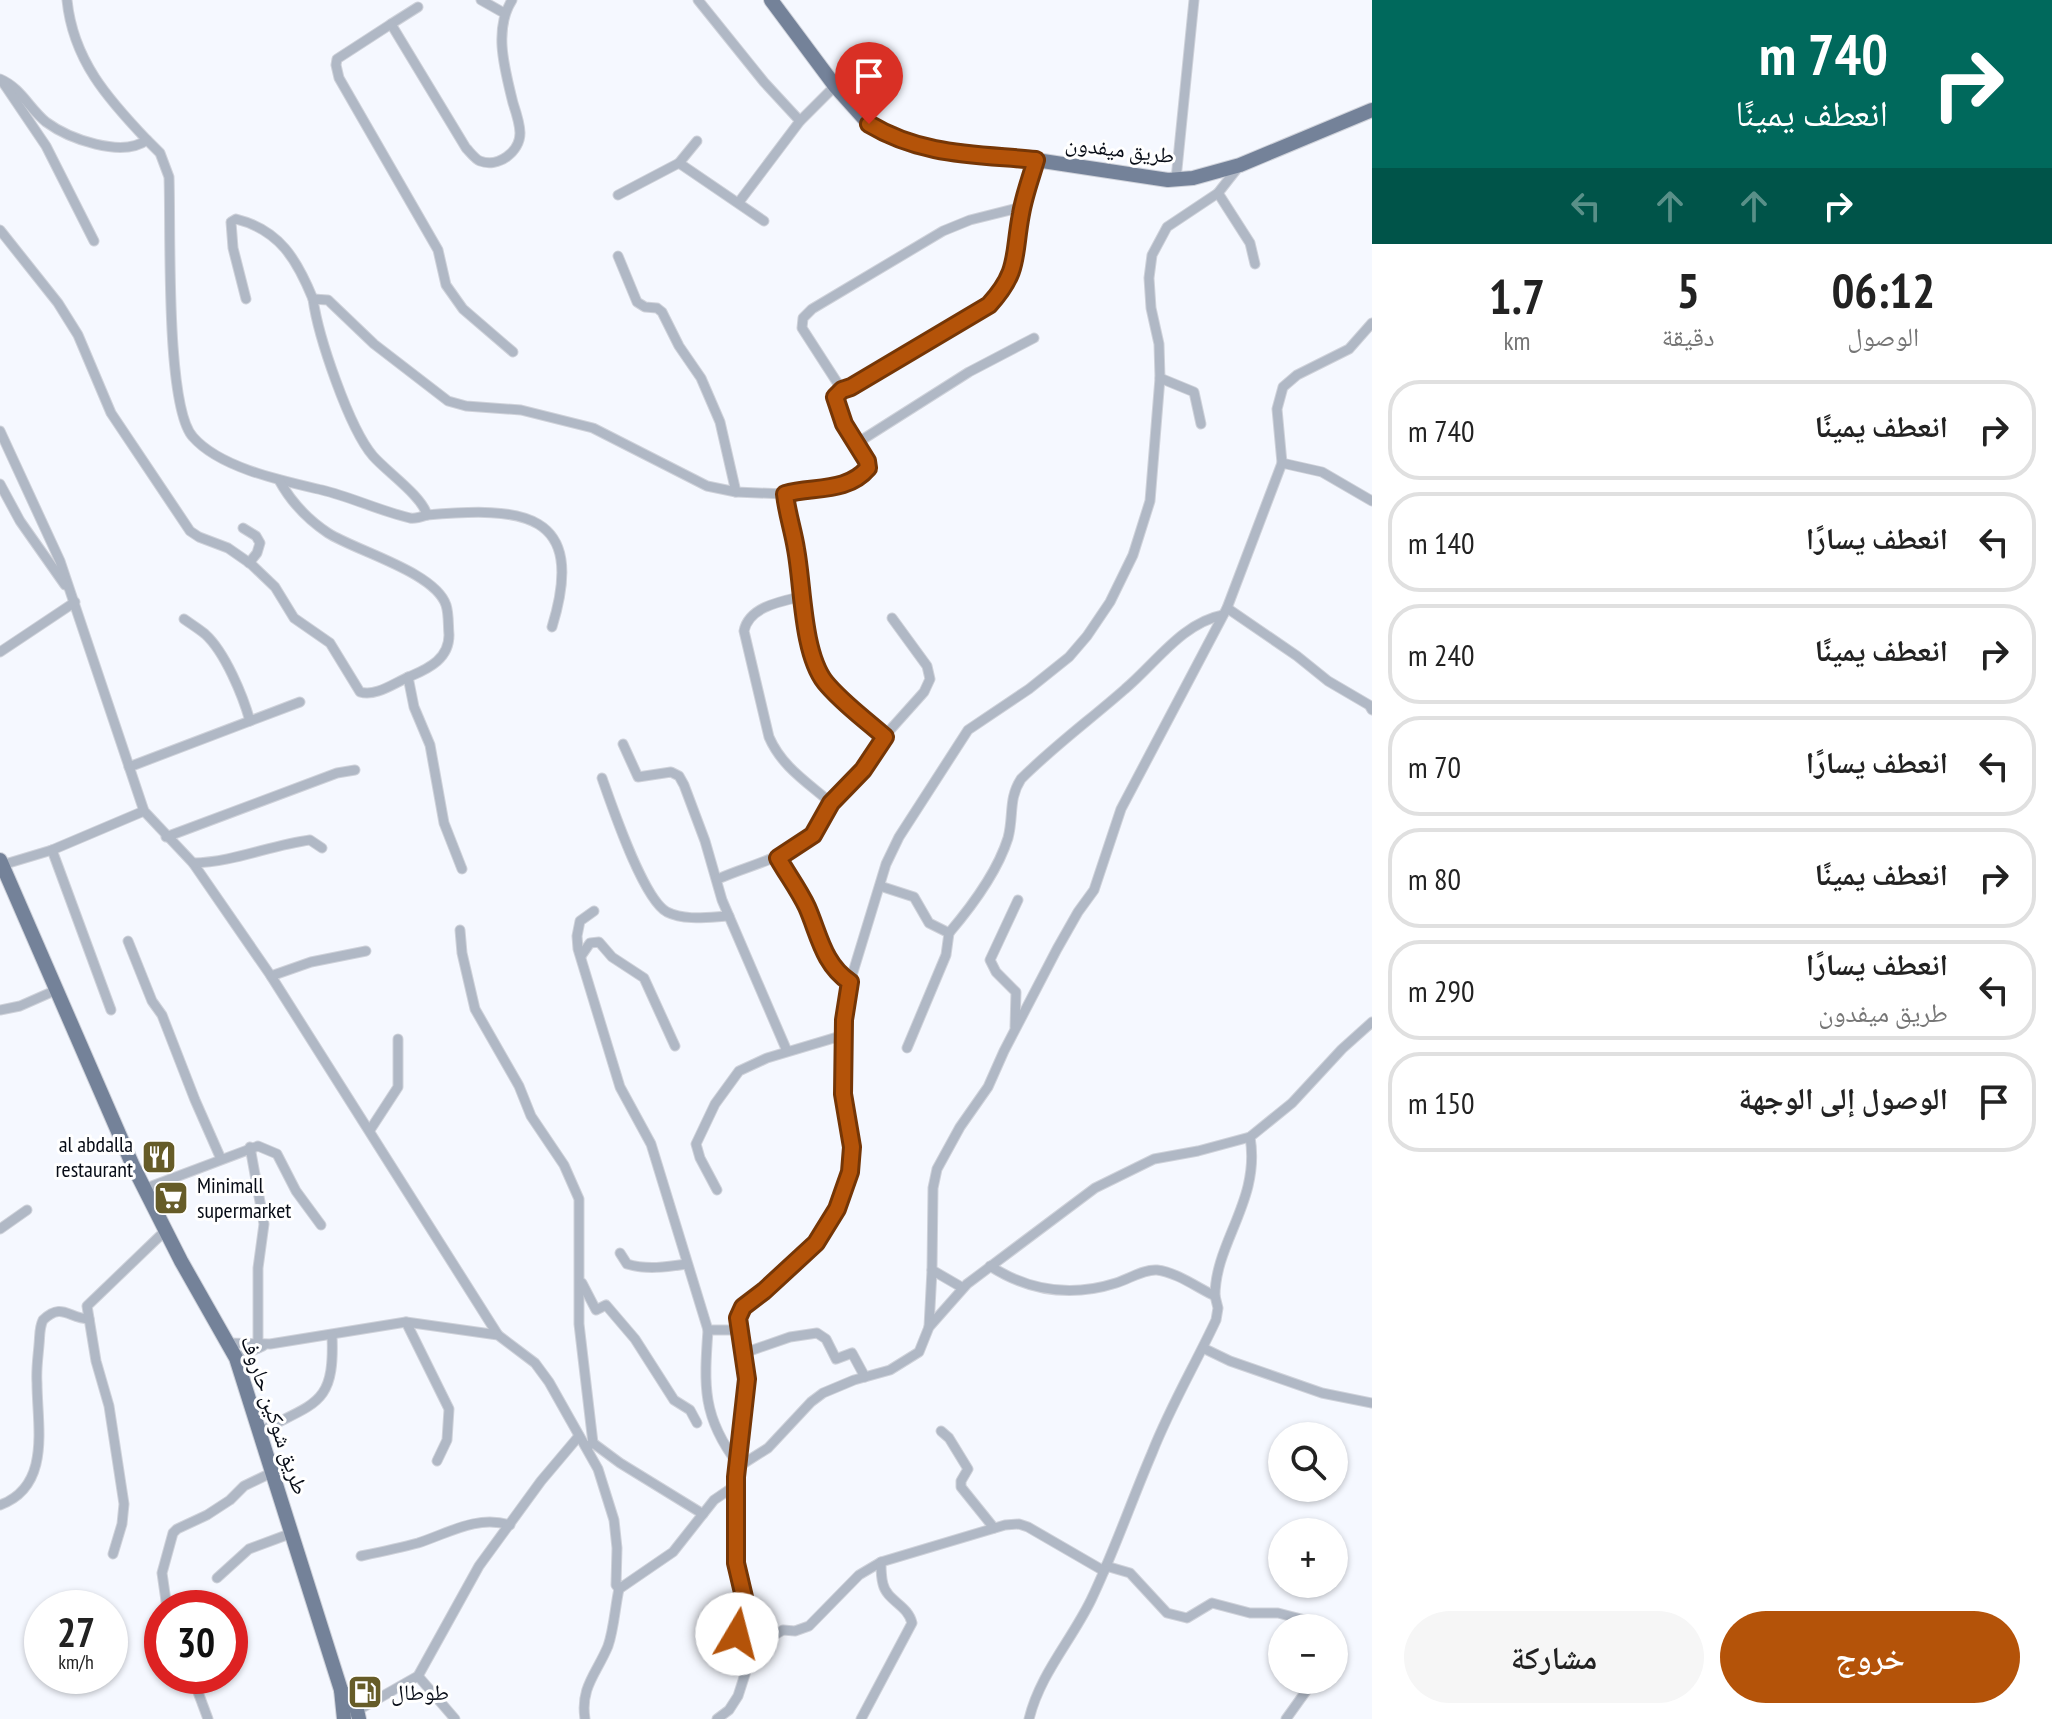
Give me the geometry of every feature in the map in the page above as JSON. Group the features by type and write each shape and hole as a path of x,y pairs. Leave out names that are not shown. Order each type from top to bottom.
{"main road":[{"name":"طريق ميفدون","path":"771,0 835,86 869,124 917,147 1036,160 1128,175 1193,178 1240,165 1372,110"},
{"name":"طريق شوكين حاروف","path":"1,863 54,991 144,1189 236,1358 351,1717"}],"street":[{"path":"67,0 77,43 89,71 107,98 160,153 169,177 173,331 179,407 187,430 202,446 227,460 279,480 353,498 412,518 485,512 522,515 549,531 558,546 562,567 558,611 552,627"},
{"path":"481,0 504,13"},
{"path":"391,24 466,148 478,161 492,163 503,160 513,151 520,133 507,79 501,33 504,13 512,0"},
{"path":"698,0 800,121"},
{"path":"1176,179 1194,0"},
{"path":"418,7 337,59 339,78 438,250 446,285 463,309 513,352"},
{"path":"0,79 15,88 47,122 61,130 119,148 132,148 147,140"},
{"path":"0,79 46,146 94,241"},
{"path":"739,202 800,121 835,86"},
{"path":"618,195 679,163 697,141"},
{"path":"313,299 328,300 374,344 448,401 466,406 521,410 593,428 688,478 718,490 785,494 833,487 862,475 868,468 837,407 835,397 842,390 989,305 1005,288 1017,250 1022,207 1036,160"},
{"path":"679,163 764,221"},
{"path":"717,1719 733,1705 742,1688 747,1668 737,1634 744,1597 736,1563 736,1485 747,1379 738,1318 743,1307 816,1243 837,1209 850,1172 852,1147 843,1094 844,1035 850,982 886,864 899,837 968,730 1029,689 1069,657 1110,602 1133,555 1150,501 1160,378 1159,344 1151,308 1149,278 1152,255 1167,227 1218,193 1240,165"},
{"path":"1218,193 1250,243 1255,264"},
{"path":"842,390 802,328 803,318 812,309 943,231 970,220 1022,207"},
{"path":"246,299 232,238 231,222 236,219 272,236 284,245 300,266 313,299 335,377 365,444 423,505 427,515"},
{"path":"0,230 58,303 78,335 111,413 186,525 199,537 228,548 275,587 294,618 330,643 360,692 371,693 428,668 447,651 448,613 443,599 428,584 409,572 328,533 298,509 279,480"},
{"path":"618,256 637,302 662,312 679,346 701,378 720,422 736,492"},
{"path":"738,1465 768,1448 823,1393 890,1370 919,1352 929,1327 933,1188 937,1169 960,1127 988,1087 1064,936 1094,890 1121,809 1225,611 1282,463 1277,409 1283,387 1297,375 1349,349 1372,323"},
{"path":"857,443 969,372 1034,338"},
{"path":"1160,378 1194,392 1201,424"},
{"path":"0,431 4,446 44,524 73,598 144,811 193,863 271,976 498,1335 535,1363 579,1436 589,1446 703,1514"},
{"path":"1282,463 1322,472 1372,501"},
{"path":"0,484 20,521 73,598"},
{"path":"785,494 809,636 818,670 845,702 885,737"},
{"path":"243,528 256,536 260,543 249,563"},
{"path":"804,596 759,610 746,622 744,631 775,751 798,777 831,803"},
{"path":"0,652 73,598"},
{"path":"1225,611 1297,656 1372,710"},
{"path":"907,1048 946,955 949,933 977,897 1005,846 1011,828 1012,795 1021,779 1181,637 1206,618 1225,611"},
{"path":"718,879 778,858 813,835 831,803 863,770 885,737 924,692 930,679 927,666 892,618"},
{"path":"184,619 207,636 217,650 242,697 250,721"},
{"path":"408,677 414,707 430,745 444,823 462,869"},
{"path":"129,767 300,702"},
{"path":"623,744 638,777 671,772 679,776 705,841 729,916 787,1051"},
{"path":"166,837 337,773 355,770"},
{"path":"602,778 645,884 661,907 668,913 686,917 729,916"},
{"path":"1,863 52,850 144,811"},
{"path":"193,863 233,859 310,840 322,848"},
{"path":"52,850 111,1010"},
{"path":"778,858 805,903 827,958 839,974 850,982"},
{"path":"880,886 914,897 929,923 949,933"},
{"path":"1015,1031 1016,992 996,972 990,960 1018,900"},
{"path":"594,911 585,916 578,927 581,956 620,1087 651,1144 708,1330 705,1391 720,1440 738,1465"},
{"path":"460,930 475,1009 519,1086 531,1116 564,1165 579,1199 580,1339 589,1446 614,1520 616,1585 619,1589 608,1647 587,1686 585,1719"},
{"path":"128,941 221,1159"},
{"path":"581,956 590,943 599,942 618,962 644,978 675,1046"},
{"path":"271,976 311,962 366,951"},
{"path":"0,1010 20,1006 54,991"},
{"path":"929,1327 963,1288 1087,1193 1137,1165 1166,1155 1198,1151 1250,1137 1292,1103 1372,1022"},
{"path":"717,1190 696,1144 715,1104 739,1071 787,1051 844,1035"},
{"path":"370,1130 398,1087 398,1039"},
{"path":"1029,1719 1045,1676 1080,1620 1105,1569 1157,1441 1216,1320 1217,1276 1247,1193 1253,1156 1250,1137"},
{"path":"250,1147 264,1224 258,1268 258,1346"},
{"path":"144,1189 250,1147 268,1148 277,1154 296,1191 321,1225"},
{"path":"0,1229 27,1210"},
{"path":"113,1554 124,1504 109,1406 96,1361 87,1306 165,1231"},
{"path":"620,1253 627,1264 633,1266 687,1264"},
{"path":"990,1266 1032,1286 1066,1291 1100,1288 1154,1270 1215,1296"},
{"path":"932,1270 963,1288"},
{"path":"579,1271 584,1291 596,1310 606,1305 635,1339 674,1400 690,1410 697,1423"},
{"path":"0,1505 21,1490 33,1476 37,1464 36,1380 43,1320 54,1311 61,1310 89,1319"},
{"path":"228,1343 258,1346 406,1322 498,1335"},
{"path":"406,1322 449,1409 447,1440 437,1461"},
{"path":"708,1330 738,1330"},
{"path":"744,1353 790,1337 817,1333 826,1339 836,1359 852,1353 865,1377"},
{"path":"261,1431 320,1397 330,1380 333,1366 332,1335"},
{"path":"236,1358 258,1346"},
{"path":"1203,1348 1230,1361 1322,1393 1372,1403"},
{"path":"941,1431 949,1438 968,1469 961,1487 994,1528"},
{"path":"351,1717 418,1676 479,1566 579,1436"},
{"path":"164,1590 162,1573 173,1533 217,1509 244,1486 273,1472"},
{"path":"619,1589 673,1552 714,1500 736,1485"},
{"path":"361,1556 418,1543 480,1521 510,1525"},
{"path":"739,1644 762,1642 783,1630 795,1631 809,1626 859,1575 881,1562 994,1528 1023,1525 1105,1569 1130,1573 1167,1613 1187,1618 1212,1603 1250,1613 1282,1614"},
{"path":"217,1578 249,1549 292,1533"},
{"path":"861,1719 912,1623 907,1611 883,1584 881,1562"},
{"path":"418,1676 455,1719"},
{"path":"199,1694 208,1719"},
{"path":"1286,1719 1304,1694"},
{"path":"733,1705 738,1717"}],"place":[{"name":"al abdalla restaurant","path":"159,1157"},
{"name":"Minimall supermarket","path":"171,1198"},
{"name":"طوطال","path":"365,1692"}],"route":[{"path":"737,1634 744,1597 736,1563 736,1477 747,1379 738,1318 743,1307 816,1243 837,1209 850,1172 852,1147 843,1094 844,1020 850,982 839,974 827,958 805,903 778,858 813,835 831,803 863,770 885,737 845,702 818,670 809,636 785,494 833,487 862,475 868,468 867,461 844,424 835,397 842,390 989,305 1005,288 1017,250 1020,217 1036,160 917,147 869,124"}]}
